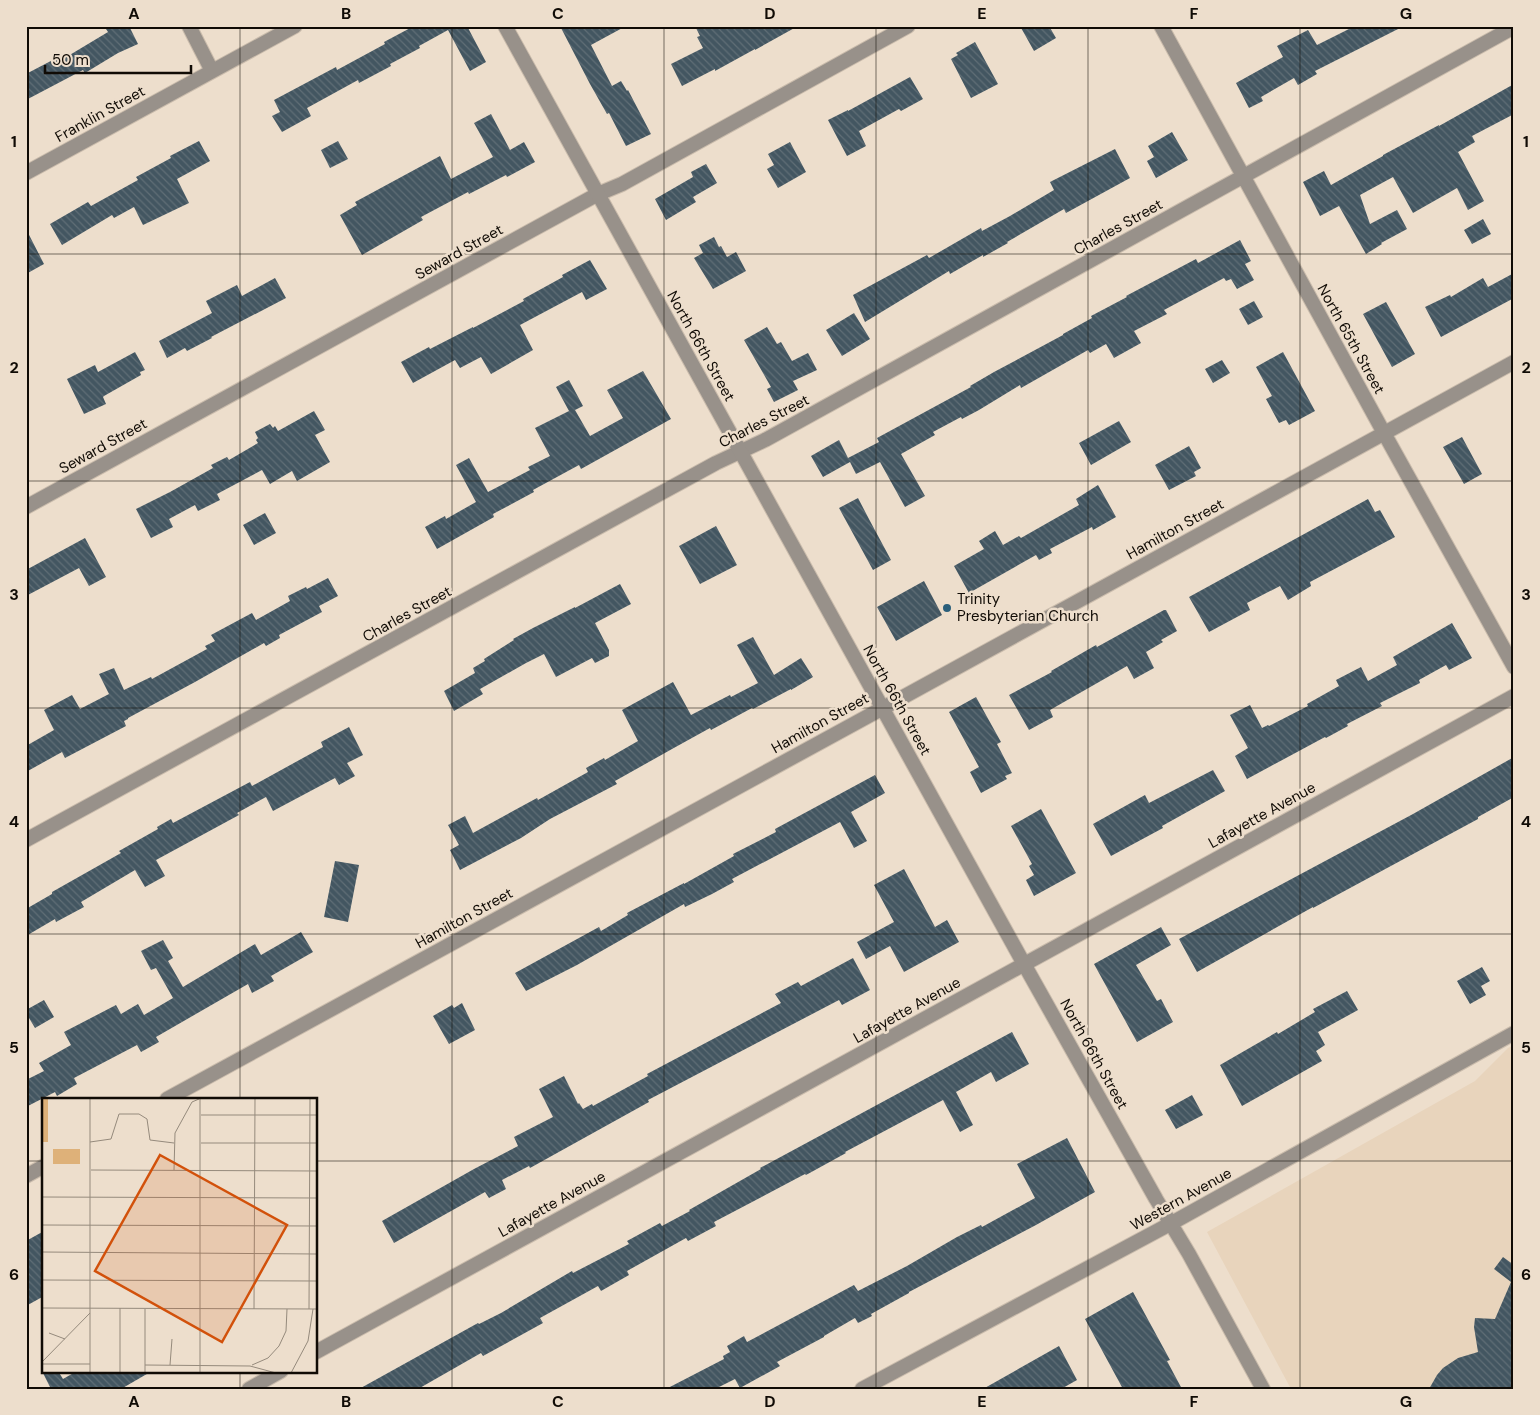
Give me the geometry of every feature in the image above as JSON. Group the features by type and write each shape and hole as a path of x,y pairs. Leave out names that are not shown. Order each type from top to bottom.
{"street":[{"path":"189,26 212,71"},
{"name":"Franklin Street","path":"26,173 294,26"},
{"name":"North 66th Street","path":"505,26 1024,964 1170,1224 1189,1254 1263,1389"},
{"name":"Seward Street","path":"26,507 598,194 622,184 908,26"},
{"name":"North 65th Street","path":"1161,26 1514,667"},
{"name":"Charles Street","path":"26,840 708,468 774,436 1514,27"},
{"name":"Hamilton Street","path":"169,1098 1514,362"},
{"name":"Lafayette Avenue","path":"318,1351 1514,696"},
{"name":"Western Avenue","path":"862,1389 1170,1224 1514,1033"},
{"path":"26,1176 42,1167"},
{"path":"249,1389 279,1372"}],"shaded area":[{"path":"1514,1045 1514,1389 1291,1389 1207,1232 1475,1081 1508,1048"}],"building":[{"path":"104,26 129,26 138,44 118,53 85,73 83,70 26,100 26,74 66,53 68,56 108,32"},
{"path":"414,26 467,26 486,62 470,71 448,30 390,64 391,66 359,83 358,80 307,108 311,116 282,132 272,116 280,112 274,100 336,67 337,70"},
{"path":"560,26 626,26 591,45 612,86 621,81 628,90 651,134 626,146 609,113 607,114 590,84"},
{"path":"695,26 798,26 715,71 715,69 682,86 671,64 703,48 697,37 700,36"},
{"path":"1020,26 1049,26 1056,38 1034,51"},
{"path":"1355,26 1404,26 1315,71 1317,74 1298,85 1294,78 1261,97 1263,101 1249,108 1236,83 1283,57 1277,46 1308,30 1317,45"},
{"path":"975,42 998,84 971,98 951,59 958,55 956,53"},
{"path":"910,77 923,99 901,111 899,109 859,131 866,146 847,156 828,120"},
{"path":"1514,84 1514,114 1472,136 1475,142 1458,152 1484,201 1468,210 1457,188 1413,213 1393,177 1360,195 1370,224 1397,210 1407,229 1381,243 1366,254 1339,206 1320,216 1303,182 1324,171 1331,185"},
{"path":"491,114 510,150 524,142 535,162 507,177 506,175 469,194 468,192 421,217 423,220 362,255 340,215 357,205 355,202 440,156 451,179 493,157 474,123"},
{"path":"1172,132 1188,160 1156,178 1147,161 1154,157 1148,146"},
{"path":"199,141 210,161 177,179 189,203 143,225 134,207 114,218 112,215 62,245 50,224 88,202 91,206 138,180 136,177"},
{"path":"338,141 348,159 330,168 321,150"},
{"path":"790,142 806,172 778,188 767,169 774,165 768,154"},
{"path":"1115,149 1130,178 1066,213 1064,209 1008,243 950,274 949,271 865,322 853,295 927,255 929,258 981,228 982,231 1010,216 1054,190 1050,182"},
{"path":"706,164 717,183 693,197 696,202 666,220 655,199 693,177 691,172"},
{"path":"1483,219 1491,234 1472,244 1464,230"},
{"path":"26,229 44,264 26,274"},
{"path":"714,237 727,257 736,252 746,271 713,289 694,258 703,253 699,245"},
{"path":"1240,240 1251,261 1245,264 1254,280 1237,289 1231,279 1226,281 1224,278 1164,310 1167,314 1134,331 1141,343 1114,358 1106,344 1090,353 1088,350 1021,388 1020,385 979,410 933,432 935,435 901,454 925,496 905,507 880,462 856,474 850,462 823,477 811,456 839,440 848,458 879,442 877,438 1063,335 1126,296 1196,259 1198,263"},
{"path":"590,260 607,289 586,300 582,292 520,325 533,350 491,374 481,357 460,368 455,360 413,383 401,362 429,347 430,349 473,328 524,301 523,299"},
{"path":"1514,273 1514,298 1441,337 1425,307 1450,295 1451,297 1483,278 1488,287"},
{"path":"275,278 286,298 187,351 185,348 167,358 159,341 212,313 206,301 237,285 242,296"},
{"path":"1254,301 1263,317 1248,325 1239,309"},
{"path":"1386,302 1415,354 1392,367 1363,314"},
{"path":"854,313 870,339 842,356 826,330"},
{"path":"767,327 777,344 781,342 792,361 808,353 817,370 793,381 798,390 774,402 767,389 771,387 744,340"},
{"path":"135,352 145,370 140,372 141,375 104,396 106,404 84,414 67,379 95,365 98,372"},
{"path":"1283,352 1315,411 1289,425 1286,420 1279,423 1266,399 1272,396 1256,367"},
{"path":"1222,360 1230,373 1213,383 1205,369"},
{"path":"643,371 671,419 581,469 579,465 533,490 534,492 493,514 494,517 437,549 425,527 445,516 446,519 476,502 456,465 469,458 488,492 530,470 528,467 550,456 535,428 569,411 556,387 569,380 583,406 575,410 590,436 623,418 607,390"},
{"path":"314,411 325,430 315,435 330,462 297,481 292,471 270,484 262,470 217,494 220,500 198,511 195,505 169,519 173,527 151,538 136,509 213,468 211,465 227,457 229,460 258,443 255,432 270,424 273,428 275,426 278,431"},
{"path":"1119,421 1131,442 1091,465 1079,443"},
{"path":"1462,437 1482,474 1464,484 1443,447"},
{"path":"1189,446 1201,468 1194,472 1196,476 1169,490 1155,465"},
{"path":"1098,485 1116,517 1093,530 1092,527 1050,549 1052,553 1039,560 1036,555 969,593 954,566 984,549 979,541 995,531 1003,545 1019,536 1021,538 1079,505 1076,499"},
{"path":"858,498 891,560 873,570 839,508"},
{"path":"1368,499 1375,512 1380,510 1395,537 1310,582 1311,586 1288,600 1280,586 1247,603 1250,610 1209,632 1189,597"},
{"path":"265,513 276,533 254,545 243,525"},
{"path":"716,526 737,565 700,584 679,546"},
{"path":"85,538 106,577 89,586 79,568 26,596 26,570"},
{"path":"328,578 338,596 319,606 322,612 279,635 280,638 266,646 264,643 128,718 124,721 126,726 65,758 62,752 26,772 26,746 54,730 44,710 72,695 80,709 109,694 99,674 114,668 124,690 151,677 152,679 207,649 205,646 215,641 211,635 252,613 256,620 290,601 288,596"},
{"path":"924,581 942,615 896,641 877,607"},
{"path":"620,584 631,604 595,623 609,650 609,656 595,663 592,658 556,677 544,654 480,689 483,694 454,711 444,691 475,673 473,668 485,661 484,659 513,639"},
{"path":"1166,610 1177,631 1161,640 1163,642 1146,652 1154,668 1134,679 1127,666 1050,710 1053,717 1029,730 1009,695 1096,645 1097,647"},
{"path":"1452,623 1472,658 1449,670 1446,665 1419,680 1420,683 1380,703 1382,706 1347,724 1348,726 1247,779 1235,756 1248,748 1230,715 1250,705 1262,728 1269,726 1308,706 1307,704 1339,686 1336,680 1361,667 1368,681 1397,665 1393,657"},
{"path":"753,637 774,675 801,658 813,677 711,730 710,728 615,781 617,784 460,870 450,850 459,845 448,825 465,816 473,833 537,798 538,800 588,772 586,768 604,758 605,760 638,741 622,710 673,682 691,715 758,683 737,645"},
{"path":"976,697 1001,742 997,744 1012,773 1005,776 1007,779 981,793 970,772 979,767 949,712"},
{"path":"349,727 363,755 347,763 355,776 339,785 335,778 273,811 266,797 237,813 239,815 156,860 165,876 145,887 135,870 81,902 84,907 56,922 55,919 26,936 26,909 52,894 52,892 121,853 119,851 158,829 157,827 171,819 173,823 250,782 252,786 323,747 321,742"},
{"path":"1514,757 1514,797 1478,817 1478,819 1313,907 1197,972 1179,939 1413,814"},
{"path":"1213,770 1225,791 1111,856 1093,824 1145,795 1149,803"},
{"path":"875,775 885,793 851,812 867,841 854,848 840,822 732,879 734,882 712,894 685,907 684,904 577,965 526,991 515,973 599,927 601,931 628,915 627,913 684,884 734,856 733,854 776,832 775,829"},
{"path":"1041,809 1076,873 1034,896 1026,880 1034,875 1029,866 1032,864 1011,826"},
{"path":"335,861 359,865 348,922 324,917"},
{"path":"904,869 935,927 947,920 959,942 904,972 890,946 866,959 857,942 894,922 874,885"},
{"path":"1161,927 1171,945 1136,965 1157,1001 1161,999 1173,1022 1137,1042 1094,964"},
{"path":"301,932 313,952 271,976 274,981 252,993 248,984 156,1037 159,1042 141,1052 137,1045 74,1078 77,1084 57,1096 55,1092 26,1107 26,1080 44,1071 39,1063 71,1045 64,1032 116,1005 121,1014 138,1004 144,1015 173,998 156,968 151,970 141,951 163,940 173,958 168,961 183,987 255,944 261,955"},
{"path":"853,958 870,990 842,1005 839,1000 648,1100 649,1102 530,1168 529,1166 502,1180 506,1189 489,1198 485,1192 394,1243 382,1221 518,1146 514,1137 553,1117 539,1089 564,1076 578,1104 583,1109 592,1104 593,1106 648,1076 647,1074 781,1003 775,994 798,982 801,986"},
{"path":"1482,967 1490,981 1481,986 1486,995 1470,1004 1457,981"},
{"path":"1347,991 1358,1010 1318,1032 1325,1045 1316,1051 1322,1061 1242,1106 1220,1065 1277,1032 1278,1034 1315,1012 1313,1009"},
{"path":"44,1000 54,1017 35,1028 26,1010"},
{"path":"462,1003 475,1030 449,1044 433,1016 452,1005 454,1008"},
{"path":"1012,1032 1029,1064 996,1082 991,1072 956,1092 973,1125 960,1132 943,1100 806,1175 714,1222 716,1226 688,1241 686,1238 627,1271 629,1275 601,1291 598,1286 540,1318 543,1323 483,1356 481,1353 418,1389 359,1389 478,1323 501,1313 572,1271 573,1273 629,1244 627,1241 660,1223 662,1226 690,1211 760,1168"},
{"path":"1192,1095 1203,1115 1176,1129 1165,1110"},
{"path":"1067,1138 1095,1192 909,1292 871,1314 872,1316 858,1323 855,1318 777,1362 780,1366 740,1388 735,1379 715,1389 666,1389 724,1359 723,1356 730,1352 727,1346 744,1336 747,1342 854,1285 858,1291 907,1266 957,1237 981,1225 982,1227 1035,1198 1017,1164"},
{"path":"42,1232 42,1297 26,1306 26,1241"},
{"path":"1503,1257 1514,1265 1514,1389 1429,1389 1443,1368 1458,1358 1478,1352 1474,1327 1475,1318 1495,1319 1511,1282 1494,1269"},
{"path":"1133,1292 1170,1360 1167,1361 1182,1389 1123,1389 1085,1319"},
{"path":"1059,1346 1077,1380 1061,1389 983,1389"},
{"path":"42,1372 59,1372 63,1379 75,1372 150,1372 121,1389 46,1389 50,1387"}],"place":[{"name":"Trinity Presbyterian Church","path":"947,608"}]}
